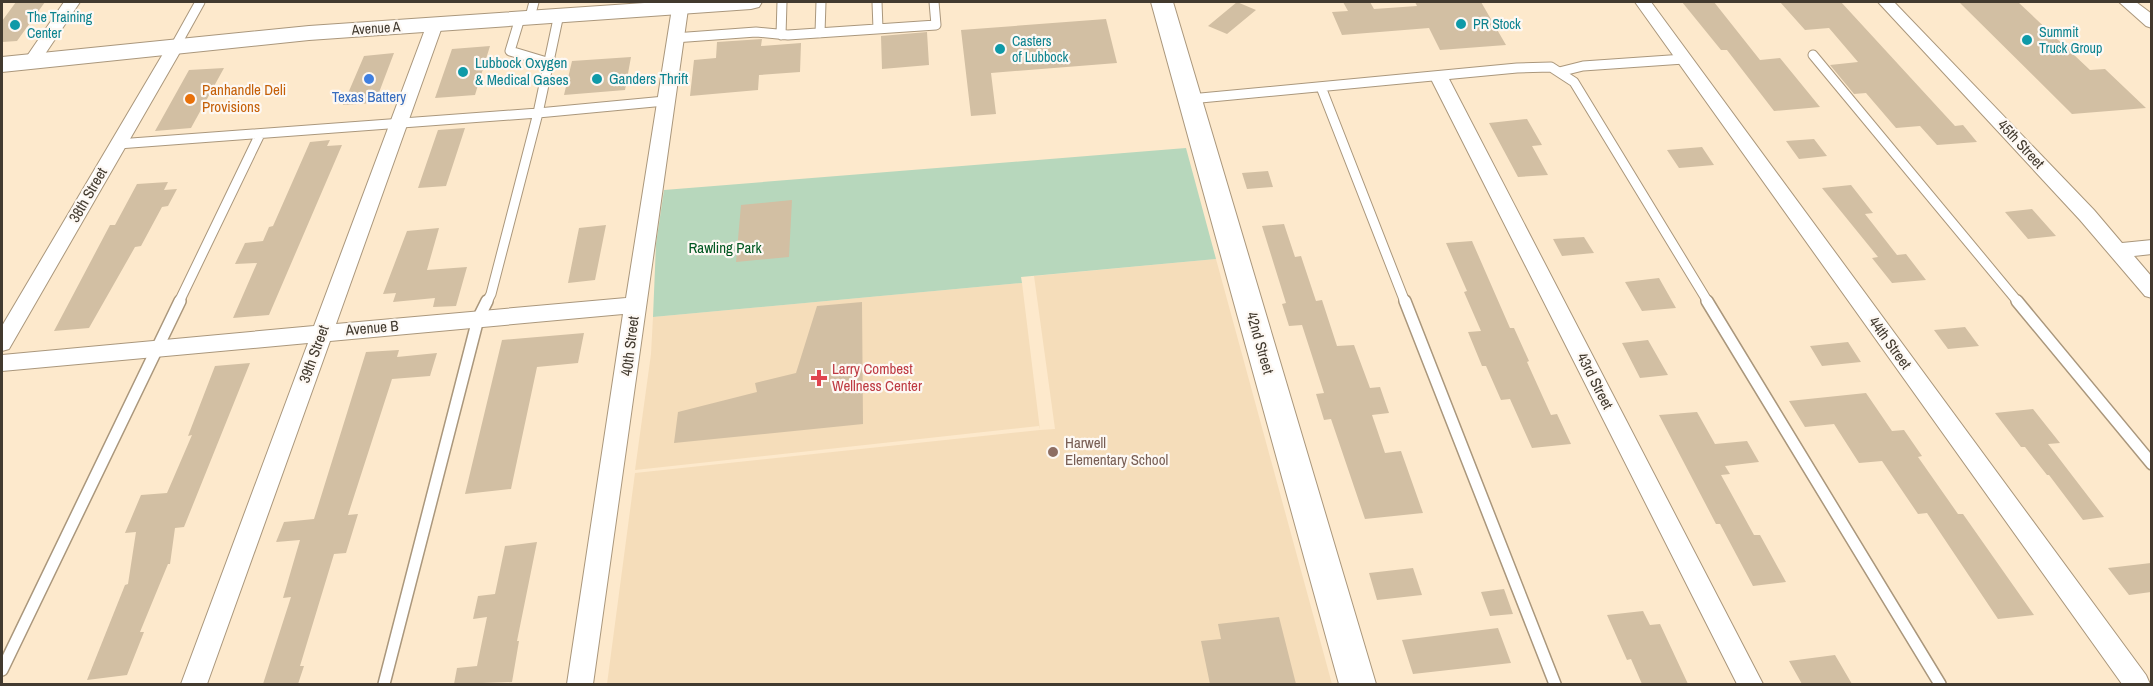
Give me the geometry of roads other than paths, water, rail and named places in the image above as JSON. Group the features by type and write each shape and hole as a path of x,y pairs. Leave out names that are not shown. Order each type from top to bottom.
{"street":[{"path":"31,62 72,2"},
{"name":"Avenue A","path":"2,65 309,33 435,24 528,12 560,14 680,4 751,2"},
{"name":"42nd Street","path":"1162,2 1358,684"},
{"name":"44th Street","path":"1643,2 2137,684"},
{"name":"45th Street","path":"1886,2 2118,251 2151,291"},
{"path":"2127,2 2150,21"},
{"name":"40th Street","path":"580,684 680,4"},
{"name":"39th Street","path":"194,684 435,24"},
{"name":"38th Street","path":"2,344 175,47"},
{"name":"43rd Street","path":"1439,77 1750,684"},
{"path":"2118,251 2151,247"},
{"name":"Avenue B","path":"2,363 634,305"}],"lane":[{"path":"175,47 200,2"},
{"path":"781,35 782,2"},
{"path":"820,33 821,2"},
{"path":"878,2 878,29"},
{"path":"674,38 756,32 781,35 936,25 934,2"},
{"path":"528,12 510,51 550,63"},
{"path":"384,684 478,319 491,294 538,113 560,14"},
{"path":"1813,55 2151,464"},
{"path":"1559,72 1583,66 1684,59"},
{"path":"1190,99 1528,68 1551,67 1574,82 1940,684"},
{"path":"1322,87 1556,684"},
{"path":"118,144 538,113 665,101"},
{"path":"2,670 260,134"}],"place":[{"name":"PR Stock","path":"1461,24"},
{"name":"The Training Center","path":"15,25"},
{"name":"Summit Truck Group","path":"2027,40"},
{"name":"Casters of Lubbock","path":"1000,49"},
{"name":"Lubbock Oxygen & Medical Gases","path":"463,72"},
{"name":"Texas Battery","path":"369,79"},
{"name":"Ganders Thrift","path":"597,79"},
{"name":"Panhandle Deli Provisions","path":"190,99"},
{"name":"Larry Combest Wellness Center","path":"819,378"},
{"name":"Harwell Elementary School","path":"1053,452"}],"park label":[{"name":"Rawling Park","path":"725,248"}]}
